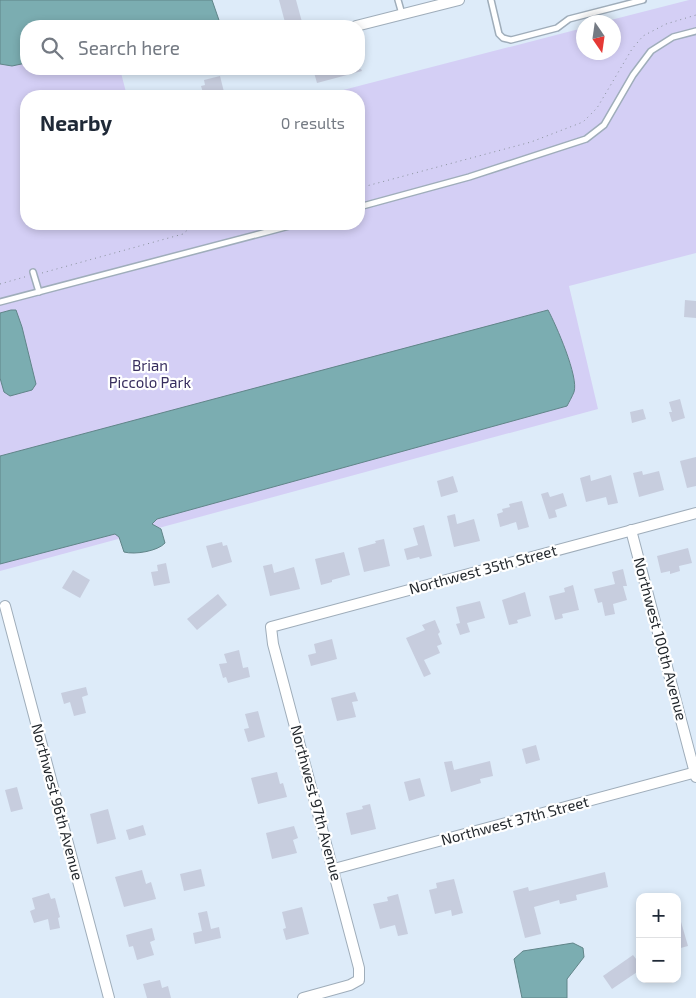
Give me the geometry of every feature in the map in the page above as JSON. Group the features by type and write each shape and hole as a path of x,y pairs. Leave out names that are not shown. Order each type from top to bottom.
{"street":[{"path":"365,24 459,0"},
{"name":"Northwest 35th Street","path":"271,627 696,513"},
{"name":"Northwest 100th Avenue","path":"631,530 696,774"},
{"name":"Northwest 96th Avenue","path":"5,606 109,998"},
{"name":"Northwest 97th Avenue","path":"271,627 359,968 359,980 350,985 302,998"},
{"name":"Northwest 37th Street","path":"334,869 696,774"}],"lane":[{"path":"398,0 402,14"},
{"path":"491,0 499,34 503,38 511,40 557,28 569,19 643,0"},
{"path":"365,205 470,177 586,139 604,125 651,51 673,37 696,31"},
{"path":"0,302 274,230"},
{"path":"34,273 38,292"}],"path":[{"path":"365,186 531,142 583,122 597,108 636,43 650,31 696,14"},
{"path":"0,284 34,273 183,234 187,230"}],"green space":[{"name":"Brian Piccolo Park","path":"689,0 696,0 696,253 569,286 598,409 0,571 0,51 20,46 20,75 122,75 125,90 20,90 20,230 365,230 365,90 343,90 576,30 576,60 621,60 621,17"}],"shaded area":[{"path":"0,0 212,0 219,20 20,20 20,64 12,66 0,64"},
{"path":"16,310 22,327 36,384 32,390 10,396 4,392 0,378 0,313"},
{"path":"548,310 566,351 575,385 574,392 567,406 157,519 152,524 161,529 165,543 146,552 124,552 119,537 115,534 0,564 0,456"},
{"path":"573,943 583,948 584,957 567,979 567,998 522,998 514,959 523,951"}],"building":[{"path":"279,0 296,0 301,20 284,20"},
{"path":"315,75 347,75 317,83"},
{"path":"220,76 224,90 202,90 201,86 205,85 204,80"},
{"path":"685,300 696,301 696,318 684,317"},
{"path":"680,399 685,418 672,422 669,402"},
{"path":"643,409 646,419 632,423 630,412"},
{"path":"696,457 696,486 687,488 680,461"},
{"path":"642,471 643,475 659,471 664,490 639,497 633,473"},
{"path":"590,475 591,481 611,475 618,503 608,505 606,497 586,502 580,478"},
{"path":"453,476 458,492 441,497 437,481"},
{"path":"548,492 550,497 563,493 567,506 555,510 557,517 549,519 541,494"},
{"path":"522,501 529,527 518,530 516,522 500,527 497,514 503,512 502,509 510,507 509,504"},
{"path":"455,514 457,524 474,519 480,541 454,547 447,516"},
{"path":"424,525 432,556 407,560 404,549 418,545 413,528"},
{"path":"384,539 390,566 364,572 358,548"},
{"path":"222,542 223,546 227,545 232,562 212,568 206,546"},
{"path":"688,548 692,563 679,566 680,571 670,574 670,571 661,573 657,556"},
{"path":"344,552 350,575 321,585 315,559"},
{"path":"166,563 170,583 154,586 151,572 158,571 157,565"},
{"path":"272,564 274,573 294,567 300,589 270,596 263,566"},
{"path":"623,569 627,586 623,586 627,600 613,604 615,614 605,616 602,602 598,603 594,589 615,584 612,572"},
{"path":"73,570 90,580 80,598 62,588"},
{"path":"573,585 579,610 562,614 563,618 555,620 549,596 565,592 564,588"},
{"path":"525,592 531,616 517,620 518,623 509,625 502,600"},
{"path":"218,594 227,605 197,630 187,619"},
{"path":"480,601 485,618 467,623 470,632 460,635 456,624 460,623 456,607"},
{"path":"435,620 442,644 437,646 440,653 424,660 431,674 424,677 406,638 425,630 422,625"},
{"path":"332,639 337,659 311,666 308,655 316,653 314,644"},
{"path":"239,650 243,668 248,667 250,677 228,683 226,677 223,678 219,664 227,663 224,654"},
{"path":"86,687 88,695 82,697 86,713 74,716 70,702 64,704 61,693"},
{"path":"355,692 358,701 352,702 356,717 337,721 331,698"},
{"path":"258,711 265,737 248,742 244,729 249,728 245,714"},
{"path":"536,745 540,760 526,764 522,749"},
{"path":"452,761 454,770 490,761 493,776 480,779 481,783 451,792 444,762"},
{"path":"277,772 280,784 283,783 287,797 258,804 251,778"},
{"path":"420,778 425,796 409,801 404,782"},
{"path":"17,787 23,809 11,812 5,790"},
{"path":"370,804 376,829 351,835 346,813 363,809 362,806"},
{"path":"108,809 116,839 97,844 90,814"},
{"path":"143,825 146,835 129,840 126,830"},
{"path":"294,826 298,838 293,840 297,853 272,859 266,833"},
{"path":"201,869 205,886 184,891 180,874"},
{"path":"142,870 146,884 151,882 156,899 124,907 115,877"},
{"path":"605,872 608,887 576,895 577,900 560,904 559,900 534,907 541,934 525,938 513,891 528,887 529,891"},
{"path":"454,879 463,913 452,916 451,910 435,914 429,890 437,888 436,883"},
{"path":"49,893 51,899 55,898 60,917 58,918 60,928 50,930 48,919 34,923 30,911 35,909 32,898"},
{"path":"398,894 408,934 398,936 395,925 380,929 373,904 388,901 387,897"},
{"path":"302,907 309,934 286,940 283,929 286,928 282,912"},
{"path":"207,911 211,929 219,927 221,938 195,944 193,933 202,931 198,913"},
{"path":"681,922 688,946 681,948"},
{"path":"152,928 155,940 150,942 154,955 137,960 133,946 129,947 126,935"},
{"path":"633,955 636,959 636,973 612,989 603,976"},
{"path":"160,980 162,988 168,986 171,998 147,998 143,984"}]}
